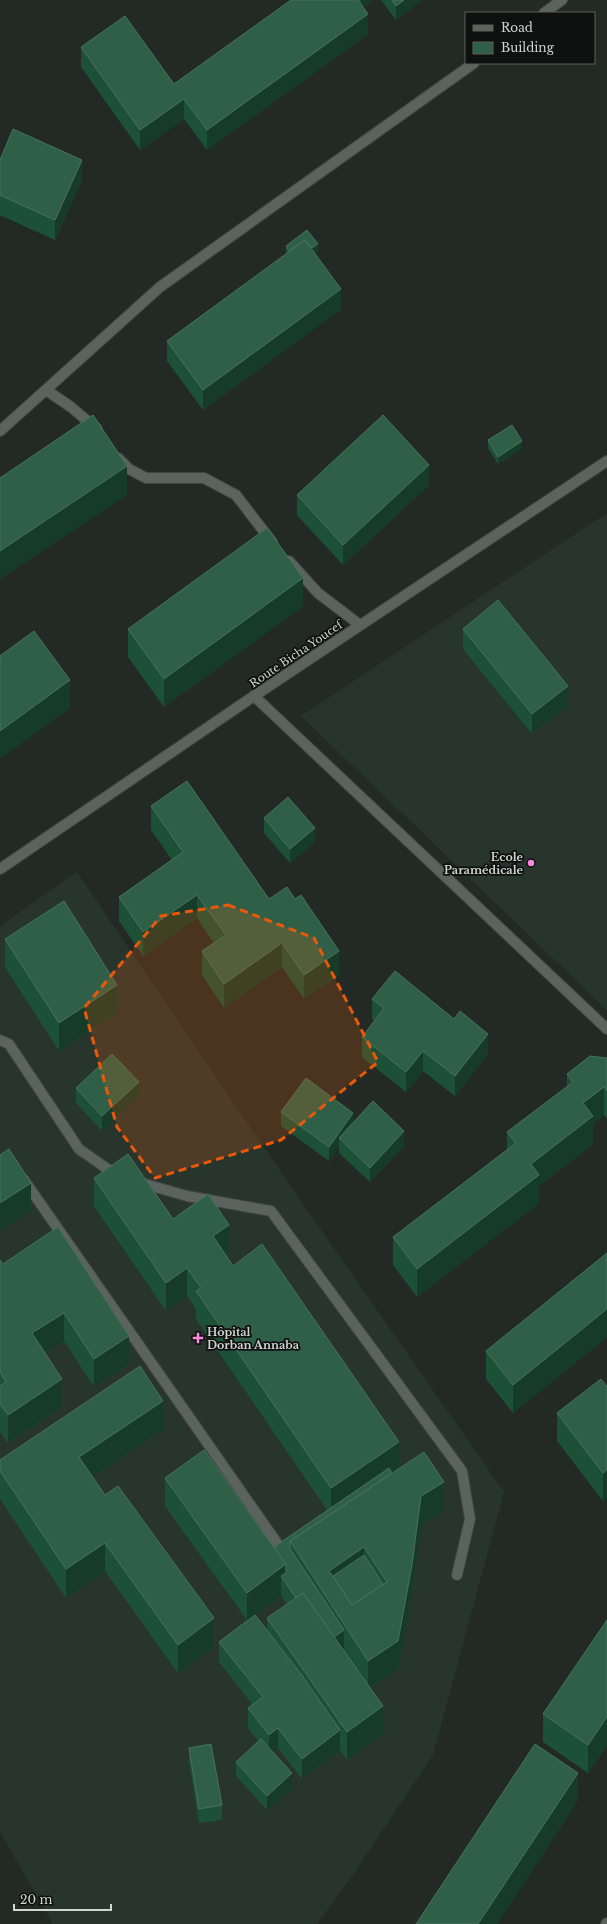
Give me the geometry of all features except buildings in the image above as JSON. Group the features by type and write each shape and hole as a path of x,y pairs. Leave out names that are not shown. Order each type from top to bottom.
{"street":[{"path":"545,12 562,0"},
{"path":"0,432 160,287 473,64"},
{"path":"46,390 71,407 101,433 104,438"},
{"path":"110,448 129,469 146,478 204,478 236,495 261,529 318,593 360,625"},
{"name":"Route Bicha Youcef","path":"0,869 254,696 607,461"},
{"path":"254,696 607,1029"},
{"path":"0,1040 9,1044 79,1149 109,1170 148,1186 180,1194 272,1211 462,1471 470,1519 457,1575"},
{"path":"17,1171 277,1543"}],"highlighted area":[{"path":"228,905 314,938 378,1062 281,1140 155,1178 117,1127 84,1008 161,916"}],"shaded area":[{"name":"Ecole Paramédicale","path":"607,513 607,1010 301,716"},
{"name":"Hôpital Dorban Annaba","path":"77,872 289,1184 504,1492 433,1755 352,1876 317,1924 53,1924 0,1832 0,926"}],"place":[{"name":"Ecole Paramédicale","path":"531,863"},
{"name":"Hôpital Dorban Annaba","path":"198,1338"}]}
